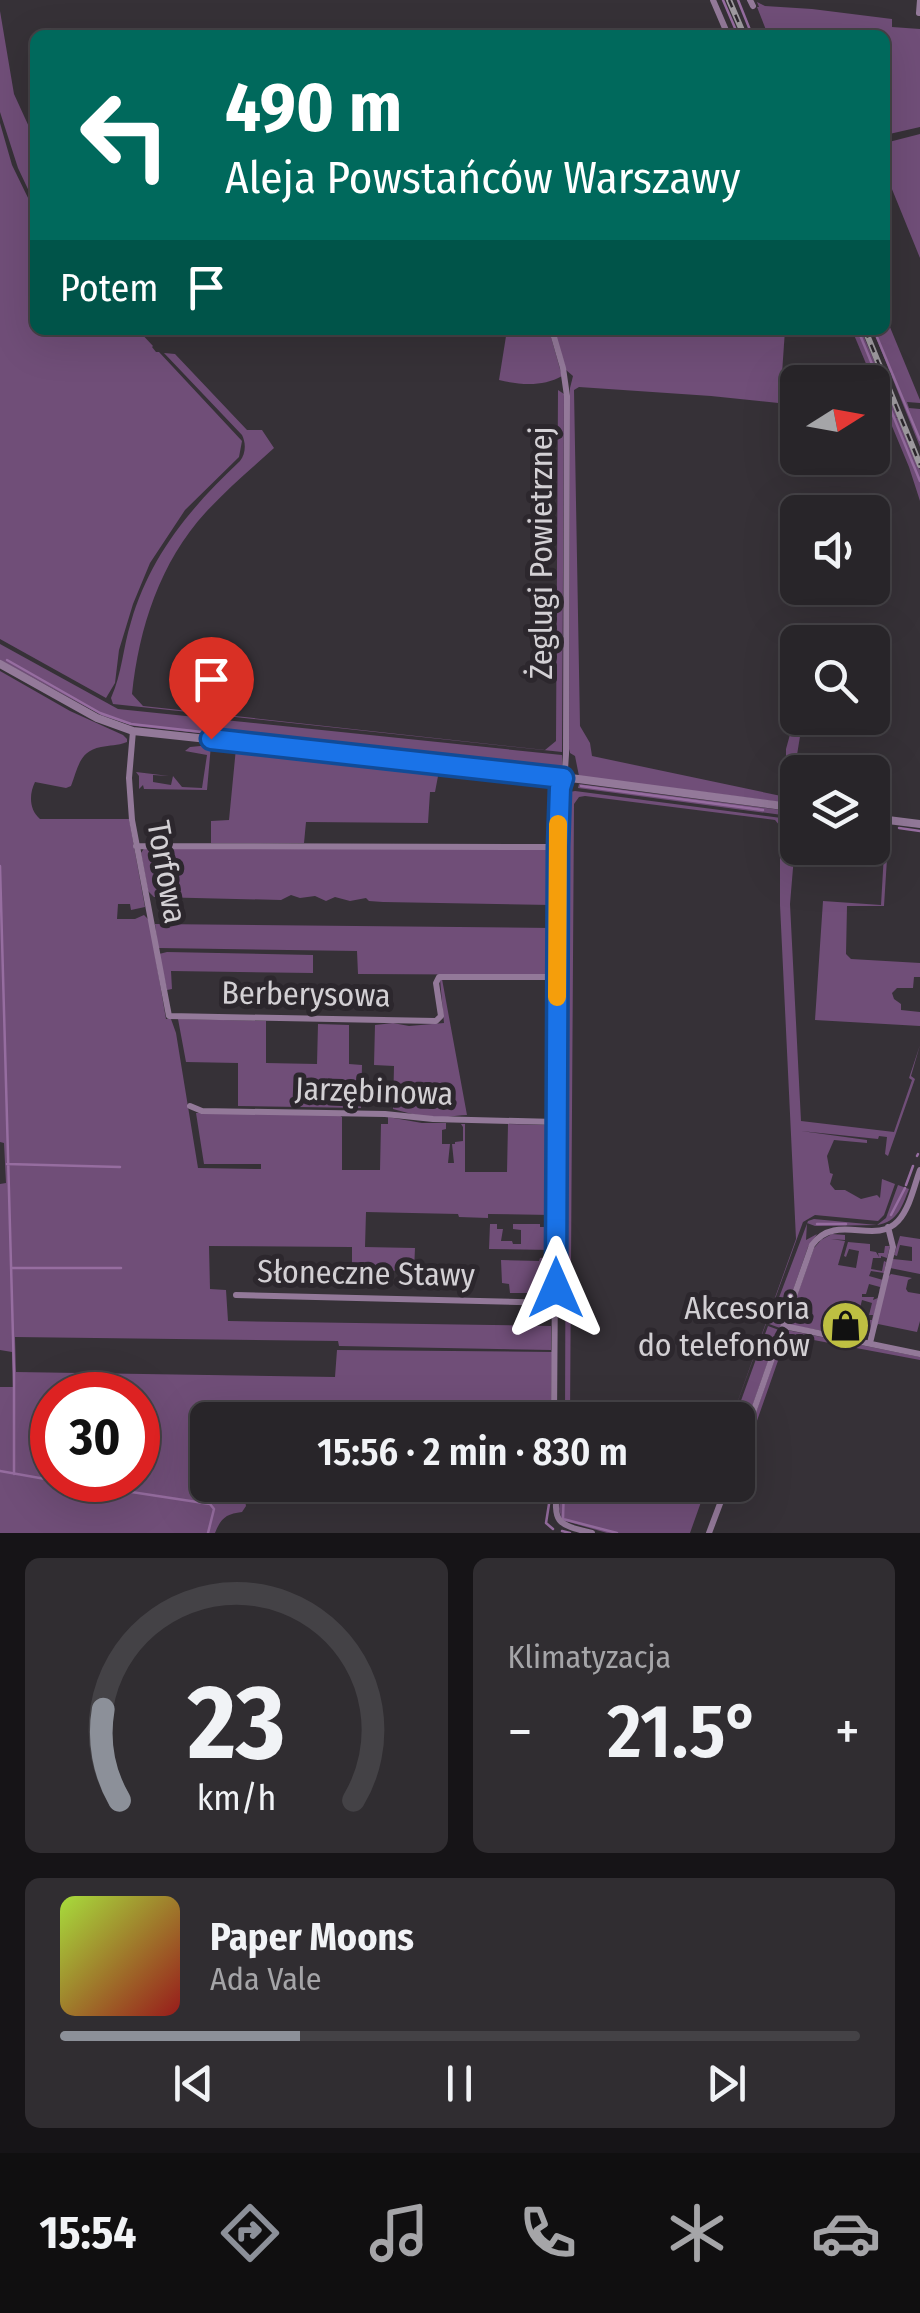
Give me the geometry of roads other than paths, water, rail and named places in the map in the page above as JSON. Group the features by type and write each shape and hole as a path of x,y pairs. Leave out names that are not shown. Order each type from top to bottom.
{"street":[{"path":"713,0 726,30"},
{"path":"919,13 920,0"},
{"name":"Żeglugi Powietrznej","path":"553,335 567,396 566,735 558,847 554,1402"},
{"path":"0,664 97,718 133,731 780,806"},
{"name":"Torfowa","path":"133,731 129,778 136,846 168,1015 173,1016"},
{"path":"890,820 920,824"},
{"path":"136,846 558,847"},
{"name":"Berberysowa","path":"173,1016 438,1020 439,977 557,978"},
{"name":"Jarzębinowa","path":"190,1106 202,1111 556,1122"},
{"path":"755,1407 818,1237 832,1230 876,1230 898,1221 920,1170"},
{"path":"870,1343 893,1246 888,1227"},
{"name":"Słoneczne Stawy","path":"236,1295 556,1303"},
{"path":"784,1326 920,1354"},
{"path":"556,1502 560,1524 592,1533"},
{"path":"710,1533 721,1502"}],"waterway":[{"path":"723,0 736,30"},
{"path":"738,0 750,30"},
{"path":"860,335 920,481"},
{"path":"876,335 920,440"},
{"path":"7,660 100,713 131,724 554,771"},
{"path":"581,786 763,810"},
{"path":"899,828 920,831"},
{"path":"0,866 14,1474"},
{"path":"7,1164 120,1167"},
{"path":"906,1185 913,1166"},
{"path":"891,1215 905,1188"},
{"path":"817,1224 846,1224"},
{"path":"12,1268 121,1268"},
{"path":"0,1471 30,1476"},
{"path":"160,1496 210,1504 214,1509 208,1533"},
{"path":"549,1502 546,1523 553,1529"},
{"path":"564,1502 563,1519 617,1533"},
{"path":"562,1531 570,1533"}],"railway":[{"path":"729,0 742,30"},
{"path":"867,335 920,465"}],"place":[{"name":"Akcesoria do telefonów","path":"845,1326"}]}
